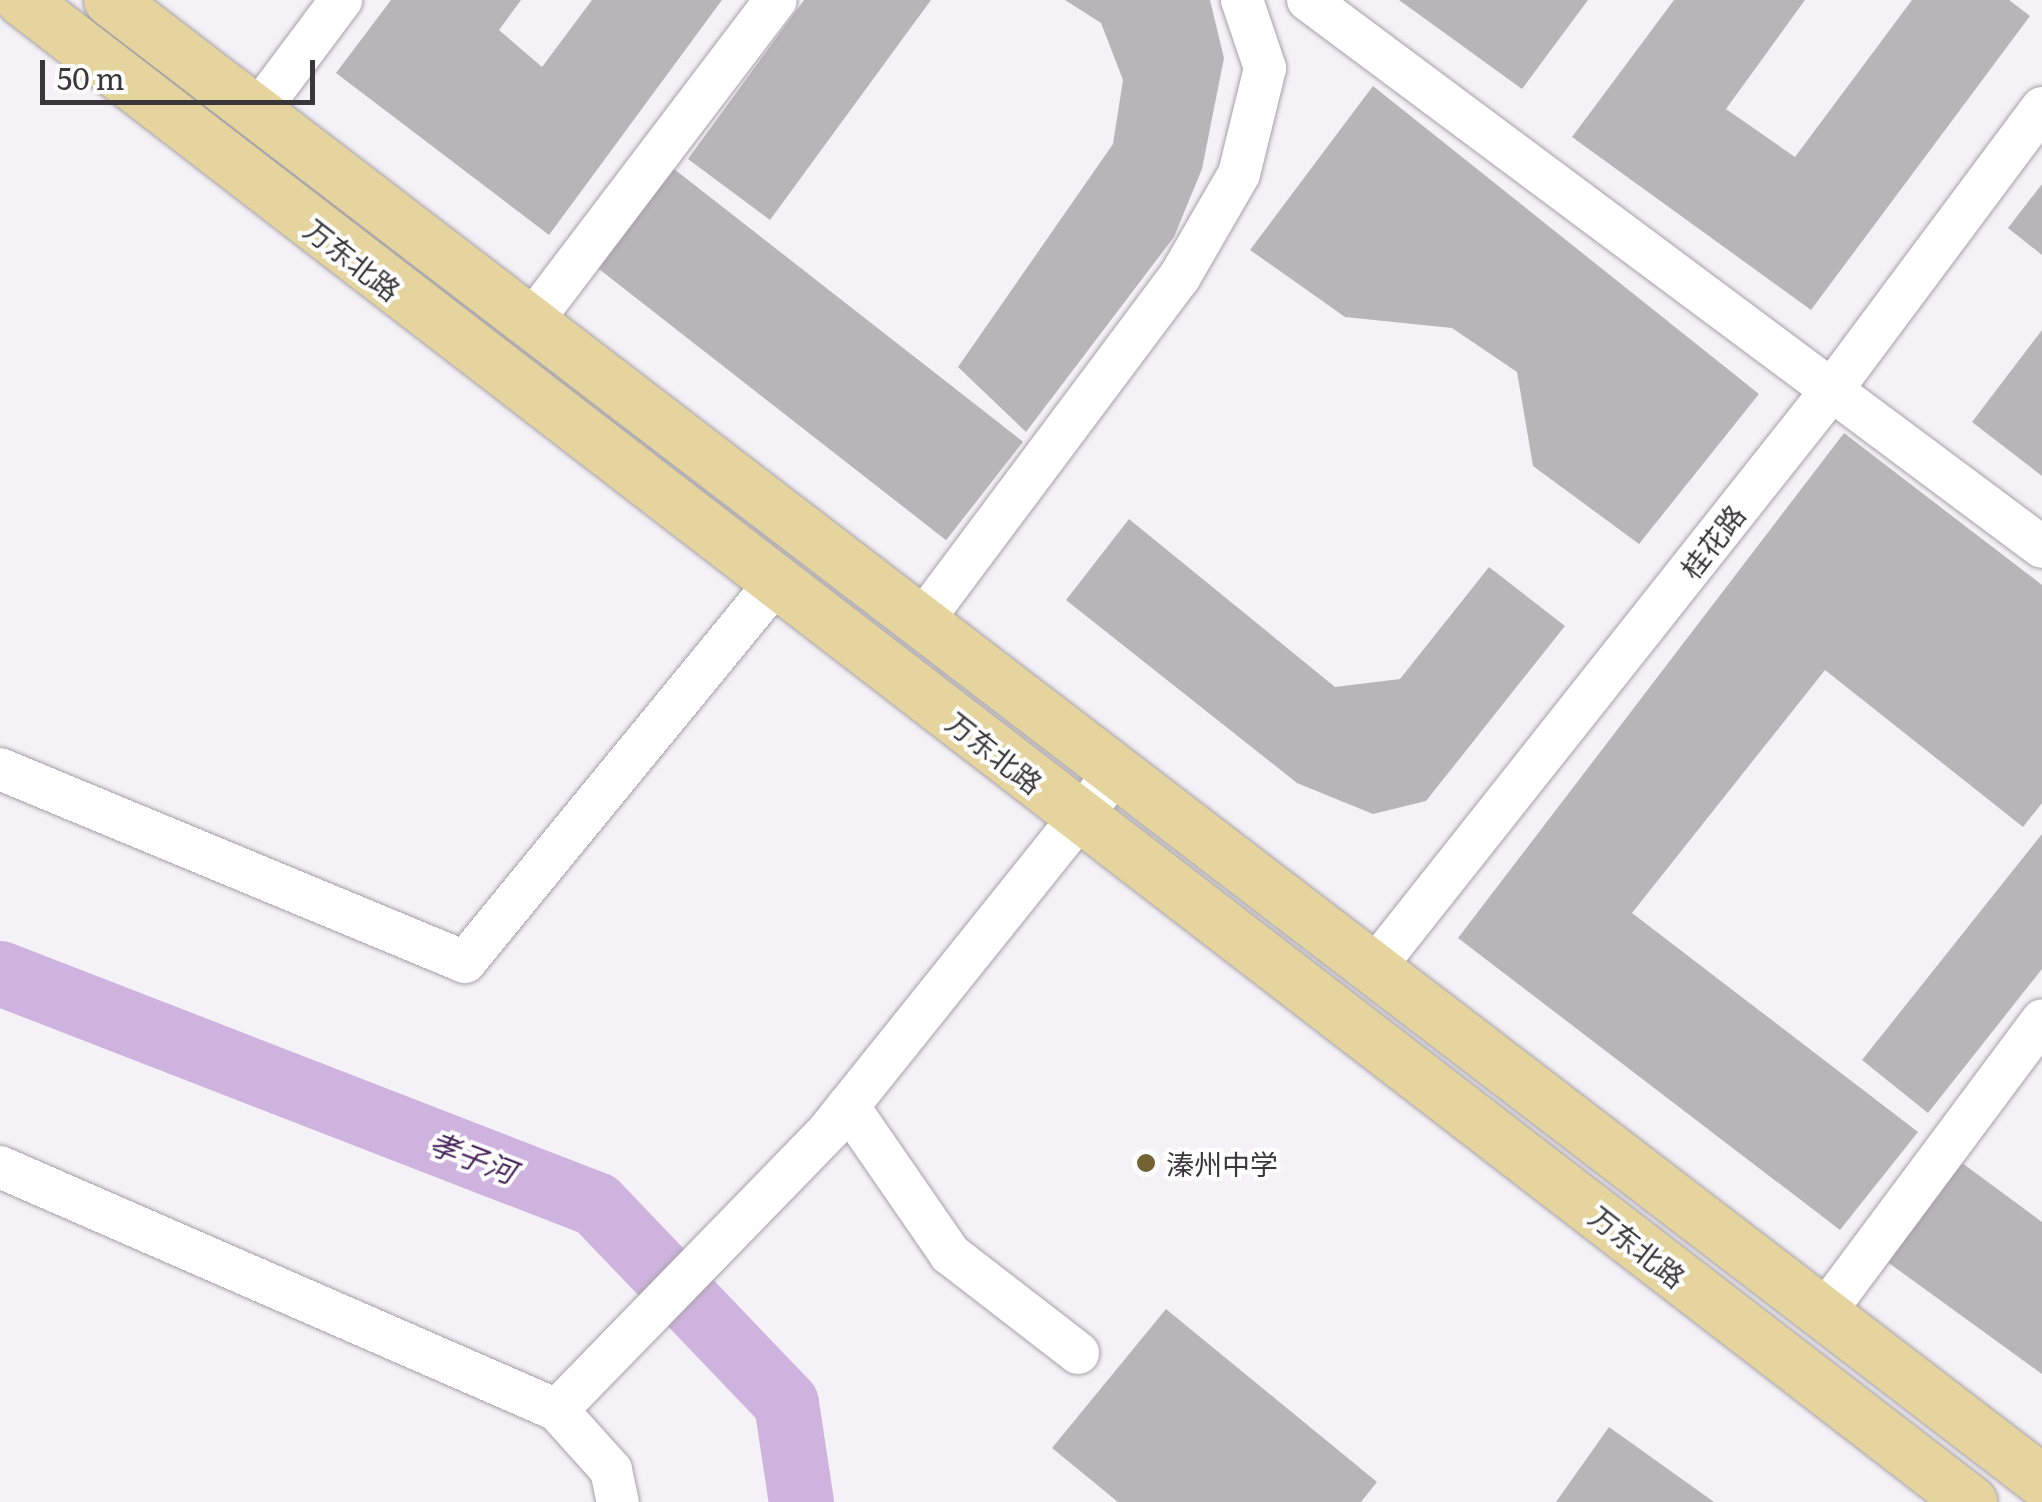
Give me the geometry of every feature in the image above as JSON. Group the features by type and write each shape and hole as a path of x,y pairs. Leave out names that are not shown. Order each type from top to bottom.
{"main road":[{"name":"万东北路","path":"22,0 1971,1502"},
{"path":"110,0 2042,1481"}],"street":[{"path":"258,110 341,0"},
{"path":"532,321 776,0"},
{"path":"922,621 1179,278 1238,174 1265,68 1242,0"},
{"path":"1308,0 2042,548"},
{"name":"桂花路","path":"1374,968 1831,391 2042,108"},
{"path":"0,769 465,962 775,583"},
{"path":"568,1398 848,1106 1117,770"},
{"path":"1824,1313 2042,1020"},
{"path":"848,1106 950,1254 1078,1353"},
{"path":"0,1167 568,1398 610,1470 618,1502"}],"building":[{"path":"391,0 521,0 499,30 542,67 592,0 722,0 549,235 336,73"},
{"path":"804,0 931,0 770,220 688,159"},
{"path":"1065,0 1210,0 1224,58 1202,169 1174,237 1026,432 958,367 1113,144 1123,80 1101,23"},
{"path":"1399,0 1588,0 1522,89"},
{"path":"1674,0 1805,0 1726,109 1795,157 1912,0 2009,0 2030,16 1811,310 1572,137"},
{"path":"1373,86 1759,394 1639,544 1533,466 1517,372 1452,328 1345,317 1250,250"},
{"path":"674,169 1023,442 946,540 597,268"},
{"path":"2042,184 2042,255 2008,228"},
{"path":"2042,330 2042,476 1972,422"},
{"path":"1844,433 2042,585 2042,803 2023,827 1825,670 1632,913 1918,1132 1840,1230 1458,938"},
{"path":"1129,519 1335,687 1400,679 1489,567 1565,626 1426,801 1373,814 1297,783 1066,600"},
{"path":"2042,834 2042,969 1928,1113 1862,1060"},
{"path":"1958,1160 2042,1222 2042,1374 1886,1261"},
{"path":"1166,1309 1377,1482 1361,1502 1118,1502 1052,1448"},
{"path":"1609,1427 1714,1502 1556,1502"}],"waterway":[{"name":"孝子河","path":"0,973 596,1204 786,1403 801,1502"}],"place":[{"name":"溱州中学","path":"1146,1163"}]}
